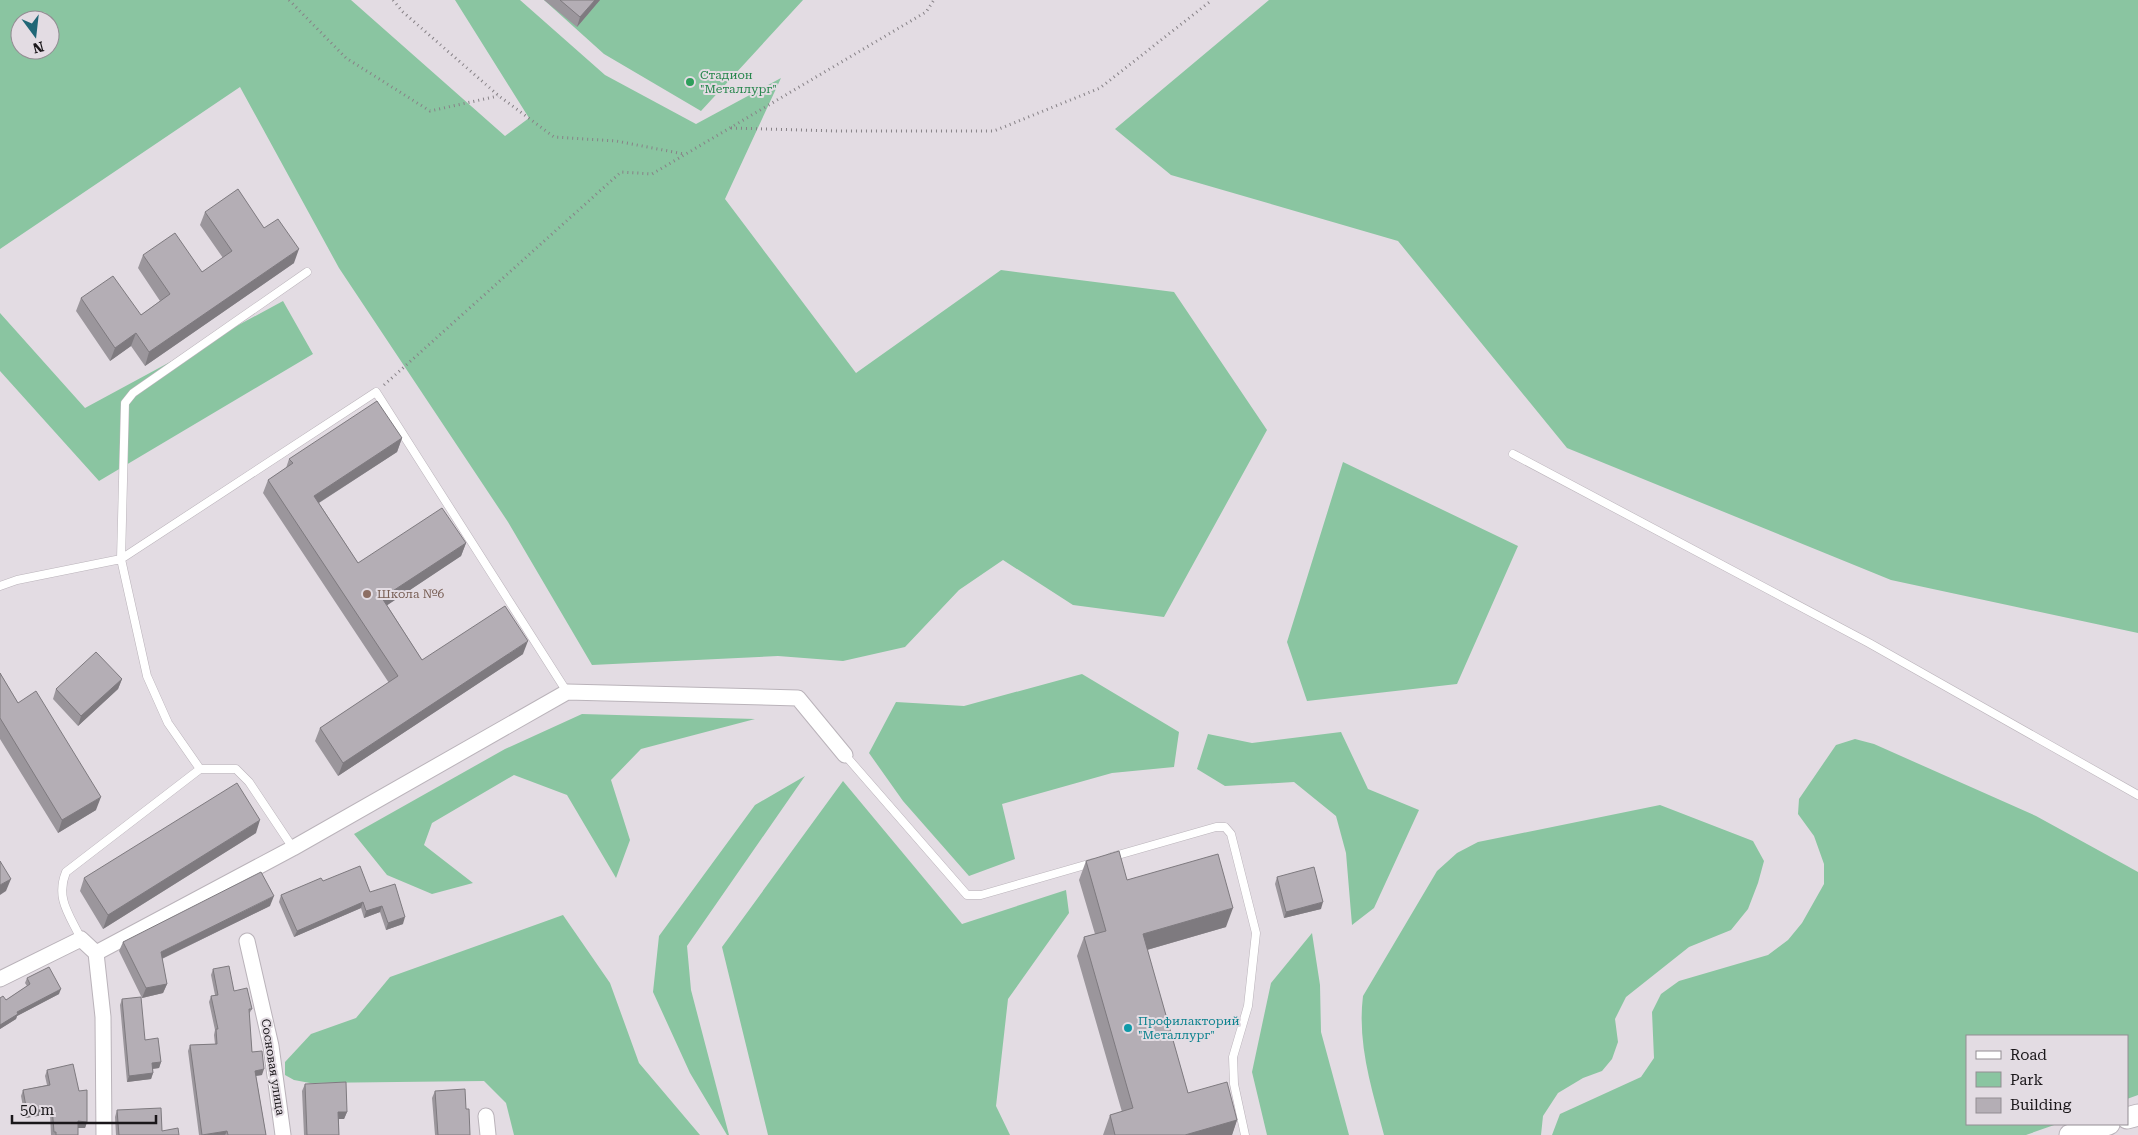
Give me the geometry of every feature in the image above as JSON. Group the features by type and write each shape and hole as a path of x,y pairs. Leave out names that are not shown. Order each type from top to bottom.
{"street":[{"path":"96,952 293,848 567,692 798,698 845,755"},
{"path":"0,979 81,939 96,952 103,1017 104,1135"},
{"name":"Сосновая улица","path":"247,941 271,1046 283,1135"},
{"path":"486,1116 488,1135"},
{"path":"2070,1135 2105,1125"}],"lane":[{"path":"200,769 168,723 147,676 121,559 124,403 127,397 307,272"},
{"path":"0,586 17,580 121,559 376,392 567,692"},
{"path":"1513,454 1868,642 2138,795"},
{"path":"845,755 967,895 981,895 1216,827 1225,827 1231,834 1256,933 1248,1006 1234,1057 1234,1084 1246,1135"},
{"path":"81,939 62,899 60,886 66,872 200,769 236,769 249,782 293,848"}],"path":[{"path":"289,0 346,58 430,111 499,96"},
{"path":"394,0 403,12 499,96 554,137 616,141 684,154"},
{"path":"376,392 622,172 652,174 926,12 934,0"},
{"path":"730,128 836,131 994,130 1100,88 1212,0"}],"green space":[{"path":"0,0 351,0 505,136 529,118 455,0 520,0 605,75 696,124 781,78 725,199 856,373 1001,270 1174,292 1267,430 1164,617 1073,605 1003,560 959,590 905,647 843,661 778,656 592,665 508,522 339,268 240,87 0,249"},
{"name":"Стадион \"Металлург\"","path":"544,0 803,0 701,111 604,54"},
{"path":"1269,0 2138,0 2138,633 1891,580 1567,448 1398,241 1171,175 1115,129"},
{"path":"283,301 313,354 99,481 0,371 0,313 85,408"},
{"path":"1343,462 1518,546 1457,684 1307,701 1287,642"},
{"path":"1082,674 1179,732 1174,767 1112,773 1002,804 1015,859 969,876 903,801 869,753 896,702 964,706"},
{"path":"582,714 755,719 641,749 611,780 630,840 616,878 567,795 514,775 432,823 424,845 473,883 432,894 387,875 354,834 505,749"},
{"path":"1341,732 1368,789 1419,810 1374,908 1352,925 1346,853 1336,816 1294,782 1225,786 1197,769 1208,734 1252,743"},
{"path":"1855,739 1874,744 2036,816 2138,872 2138,1095 2128,1099 2128,1035 1966,1035 1966,1125 2054,1125 2026,1135 1552,1135 1560,1114 1641,1077 1654,1058 1652,1012 1661,994 1679,981 1768,955 1788,940 1802,923 1824,884 1824,864 1814,836 1798,814 1799,799 1836,745"},
{"path":"805,776 687,946 691,990 729,1135 727,1135 690,1073 653,992 659,936 755,805"},
{"path":"843,781 962,924 1066,890 1069,913 1008,999 996,1106 1010,1135 768,1135 722,947"},
{"path":"1660,805 1753,841 1764,861 1748,909 1731,930 1689,947 1626,997 1615,1019 1618,1042 1612,1059 1602,1071 1583,1078 1558,1093 1543,1116 1541,1135 1384,1135 1370,1083 1364,1049 1362,1032 1363,996 1437,871 1457,853 1478,842"},
{"path":"563,915 610,983 639,1063 700,1135 514,1135 506,1103 484,1081 310,1083 294,1080 285,1075 285,1062 311,1034 356,1018 390,977"},
{"path":"1312,933 1320,985 1321,1032 1349,1135 1267,1135 1252,1072 1271,983"}],"building":[{"path":"560,0 595,0 580,17"},
{"path":"238,189 264,228 278,219 299,249 149,352 136,333 115,348 81,298 113,276 141,315 170,294 143,255 175,233 202,272 232,251 205,212"},
{"name":"Школа №6","path":"377,401 402,438 314,496 358,563 442,508 466,543 382,598 422,660 505,606 528,641 343,763 320,728 398,676 268,480 293,463 289,459"},
{"path":"96,652 122,679 81,716 56,689"},
{"path":"0,673 18,703 36,691 101,797 62,820 0,718"},
{"path":"237,783 260,820 108,915 84,878"},
{"name":"Профилакторий \"Металлург\"","path":"1119,851 1127,880 1218,854 1233,908 1143,934 1188,1093 1227,1082 1237,1120 1185,1135 1115,1135 1110,1115 1133,1108 1084,937 1106,931 1086,861"},
{"path":"0,861 11,879 0,885"},
{"path":"360,866 370,892 395,884 405,917 388,923 382,906 366,911 363,902 297,931 281,895 321,878 323,881"},
{"path":"1314,867 1323,902 1286,912 1277,877"},
{"path":"261,872 274,896 161,952 167,984 146,988 123,942"},
{"path":"229,966 234,991 247,988 252,1009 249,1009 252,1052 262,1051 264,1069 255,1071 266,1135 228,1135 227,1131 202,1135 190,1045 217,1044 216,1029 218,1029 211,996 218,995 213,969"},
{"path":"49,967 61,989 17,1012 18,1014 0,1025 0,998 3,996 6,1000 30,984 27,978"},
{"path":"141,997 145,1040 158,1038 161,1062 152,1063 153,1073 129,1076 122,999"},
{"path":"73,1064 79,1091 87,1090 87,1122 78,1121 78,1135 56,1135 56,1132 54,1132 52,1107 27,1112 23,1090 50,1085 47,1070"},
{"path":"346,1082 347,1112 338,1112 339,1135 307,1135 305,1084"},
{"path":"465,1089 466,1109 469,1109 470,1135 438,1135 435,1091"},
{"path":"161,1108 162,1131 178,1128 179,1135 119,1135 117,1110"}],"place":[{"name":"Стадион \"Металлург\"","path":"690,82"},
{"name":"Школа №6","path":"367,594"},
{"name":"Профилакторий \"Металлург\"","path":"1128,1028"}]}
